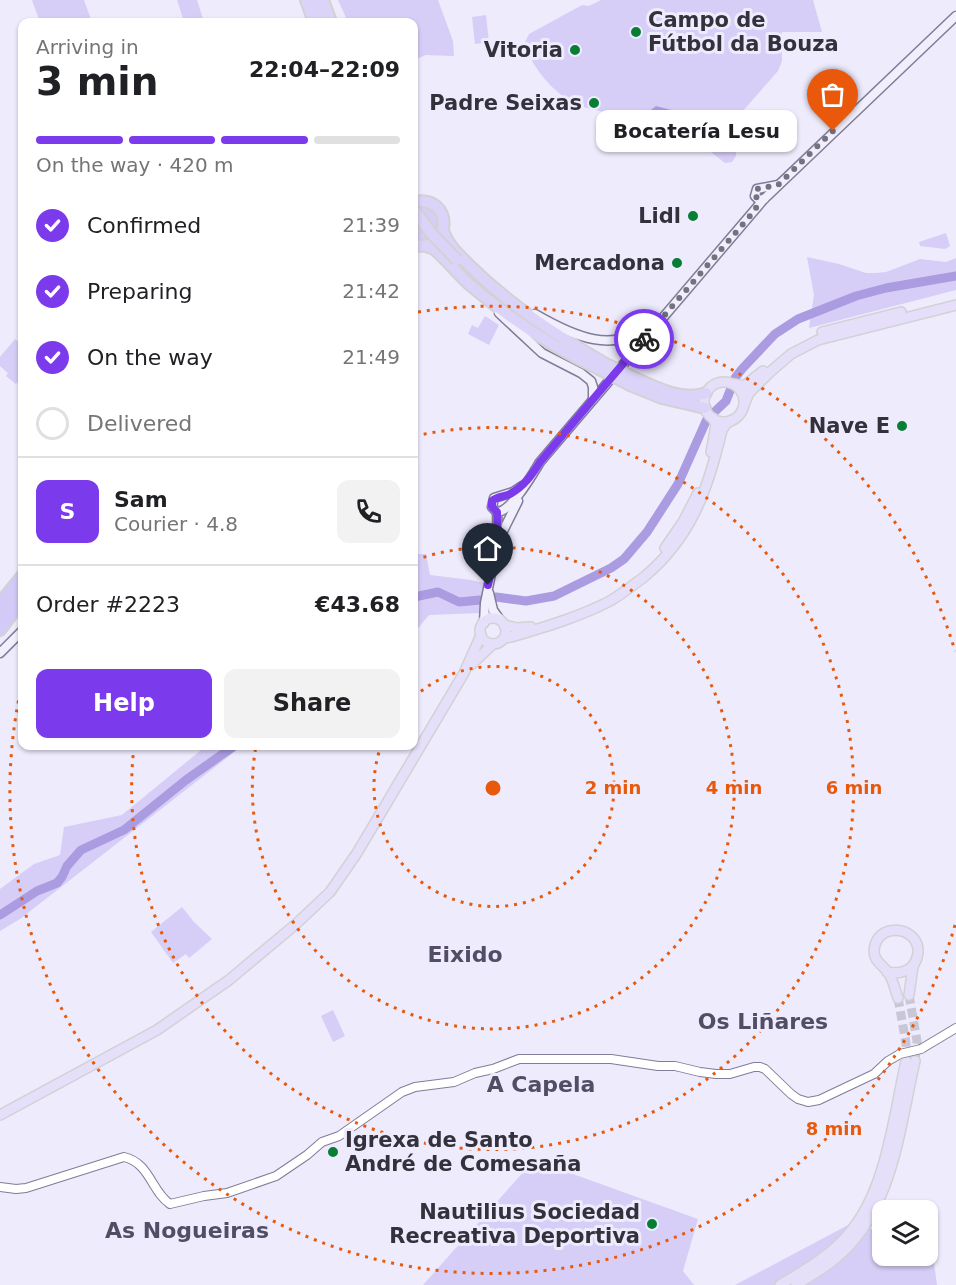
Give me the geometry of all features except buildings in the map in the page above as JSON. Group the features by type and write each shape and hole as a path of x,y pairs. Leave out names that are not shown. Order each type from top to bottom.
{"highway":[{"path":"306,0 320,18"},
{"path":"321,2 323,18"},
{"path":"418,203 431,203 440,210 444,220 443,231 435,242 426,246"},
{"path":"418,206 441,244 489,290 558,342"},
{"path":"418,221 442,250 508,311 558,342 662,398 705,408"},
{"path":"443,231 453,248 486,282 534,320 602,366"},
{"path":"418,245 426,246 443,257 471,285 533,333 562,351 602,366"},
{"path":"632,381 694,396 706,393"},
{"path":"0,603 18,581"},
{"path":"0,616 18,592"},
{"path":"0,630 18,607"}],"main road":[{"path":"497,512 503,512 513,503 540,462 756,209 762,196 778,185 956,16"},
{"path":"486,282 522,307 585,339 621,339 639,333 656,320 661,320"},
{"path":"471,285 531,345 591,381 592,400"},
{"path":"732,420 716,421 705,408 706,393 716,385 722,383 739,386 796,344 834,328 956,299"},
{"path":"464,673 493,644 504,638 583,613 611,600 644,577 669,552 686,530 704,492 722,430 726,424 738,416 749,393 791,354 818,340 956,305"},
{"path":"739,386 744,405"},
{"path":"484,623 491,619 528,628 562,617 609,596 650,565 683,522 698,492 711,451 716,421"},
{"path":"709,497 714,462"},
{"path":"493,644 485,642 480,629 484,623 488,588 498,540 497,512 492,507 492,501 513,492 527,482"},
{"path":"498,540 527,482"},
{"path":"502,497 507,506 504,528"},
{"path":"488,602 502,623 504,638"},
{"path":"0,653 4,646 18,634"},
{"path":"0,1115 181,1015 229,980 320,902 357,854 464,673 481,635"},
{"path":"898,998 887,972 878,964 874,952 878,939 890,930 904,931 915,940 918,953 913,966 909,996"},
{"path":"887,972 901,973 913,966"},
{"path":"780,1285 821,1259 839,1244 868,1206 879,1177 907,1059"},
{"path":"796,1285 835,1259 851,1244 872,1216 887,1179 907,1059"}],"street":[{"path":"0,1187 26,1188 124,1157 140,1164 170,1204 227,1193 276,1176 322,1142 339,1136 402,1092 422,1086 454,1082 524,1058 618,1059 716,1074 729,1074 760,1067 791,1094 808,1102 819,1100 874,1074 888,1061 907,1059 956,1028"}],"shaded area":[{"path":"32,0 84,0 91,18 39,18"},
{"path":"177,0 197,0 203,18 183,18"},
{"path":"338,0 438,0 453,41 454,56 426,55 418,58 418,18 346,18"},
{"path":"601,0 813,0 822,32 782,32 782,61 778,71 735,120 736,156 732,162 725,163 685,132 579,106 561,95 539,72 524,44 529,34 582,5 589,6"},
{"path":"486,15 489,42 475,44 472,17"},
{"path":"656,106 694,116 695,121 687,131 674,124 643,116"},
{"path":"423,205 438,216 438,230 430,241 418,241 418,206"},
{"path":"946,233 950,246 945,249 920,246 919,242"},
{"path":"807,257 866,273 886,272 920,259 946,262 956,258 956,290 809,328 814,295"},
{"path":"485,316 499,325 489,345 468,334 472,325 478,328"},
{"path":"15,339 18,342 18,382 16,384 6,376 8,373 0,366 0,357"},
{"path":"418,554 426,554 430,575 488,584 480,613 429,615 418,628"},
{"path":"201,750 237,750 20,919 0,931 0,889 34,864 60,855 64,827 122,815"},
{"path":"182,907 212,939 189,958 186,954 173,963 151,932"},
{"path":"333,1010 345,1036 333,1042 321,1016"},
{"path":"534,1160 698,1219 683,1271 694,1285 423,1285"},
{"path":"848,1225 872,1229 872,1266 934,1266 937,1285 735,1285"}],"waterway":[{"path":"496,597 526,601 554,596 611,568 624,559 647,532 678,484 707,419 726,401 735,378 742,369 775,334 798,319 856,296 886,288 956,276"},
{"path":"418,596 438,592 459,602 480,600"},
{"path":"0,915 37,891 57,883 67,866 81,850 124,830 186,780 228,750"}],"tunnel":[{"path":"909,995 917,1041 915,1061"},
{"path":"898,998 906,1043 906,1061"}],"way so far":[{"path":"644,339 756,209 755,191 778,185 833,131"}],"place":[{"name":"Campo de Fútbol da Bouza","path":"636,32"},
{"name":"Vitoria","path":"575,50"},
{"name":"Padre Seixas","path":"594,103"},
{"name":"Bocatería Lesu","path":"833,131"},
{"name":"Lidl","path":"693,216"},
{"name":"Mercadona","path":"677,263"},
{"name":"Nave E","path":"902,426"},
{"name":"Igrexa de Santo André de Comesaña","path":"333,1152"},
{"name":"Nautilius Sociedad Recreativa Deportiva","path":"652,1224"}],"district":[{"name":"Eixido","path":"465,954"},
{"name":"Os Liñares","path":"763,1021"},
{"name":"A Capela","path":"541,1084"},
{"name":"As Nogueiras","path":"187,1230"}],"route":[{"path":"488,585 498,540 497,512 492,507 492,501 494,498 506,496 527,482 540,462 644,339"}]}
